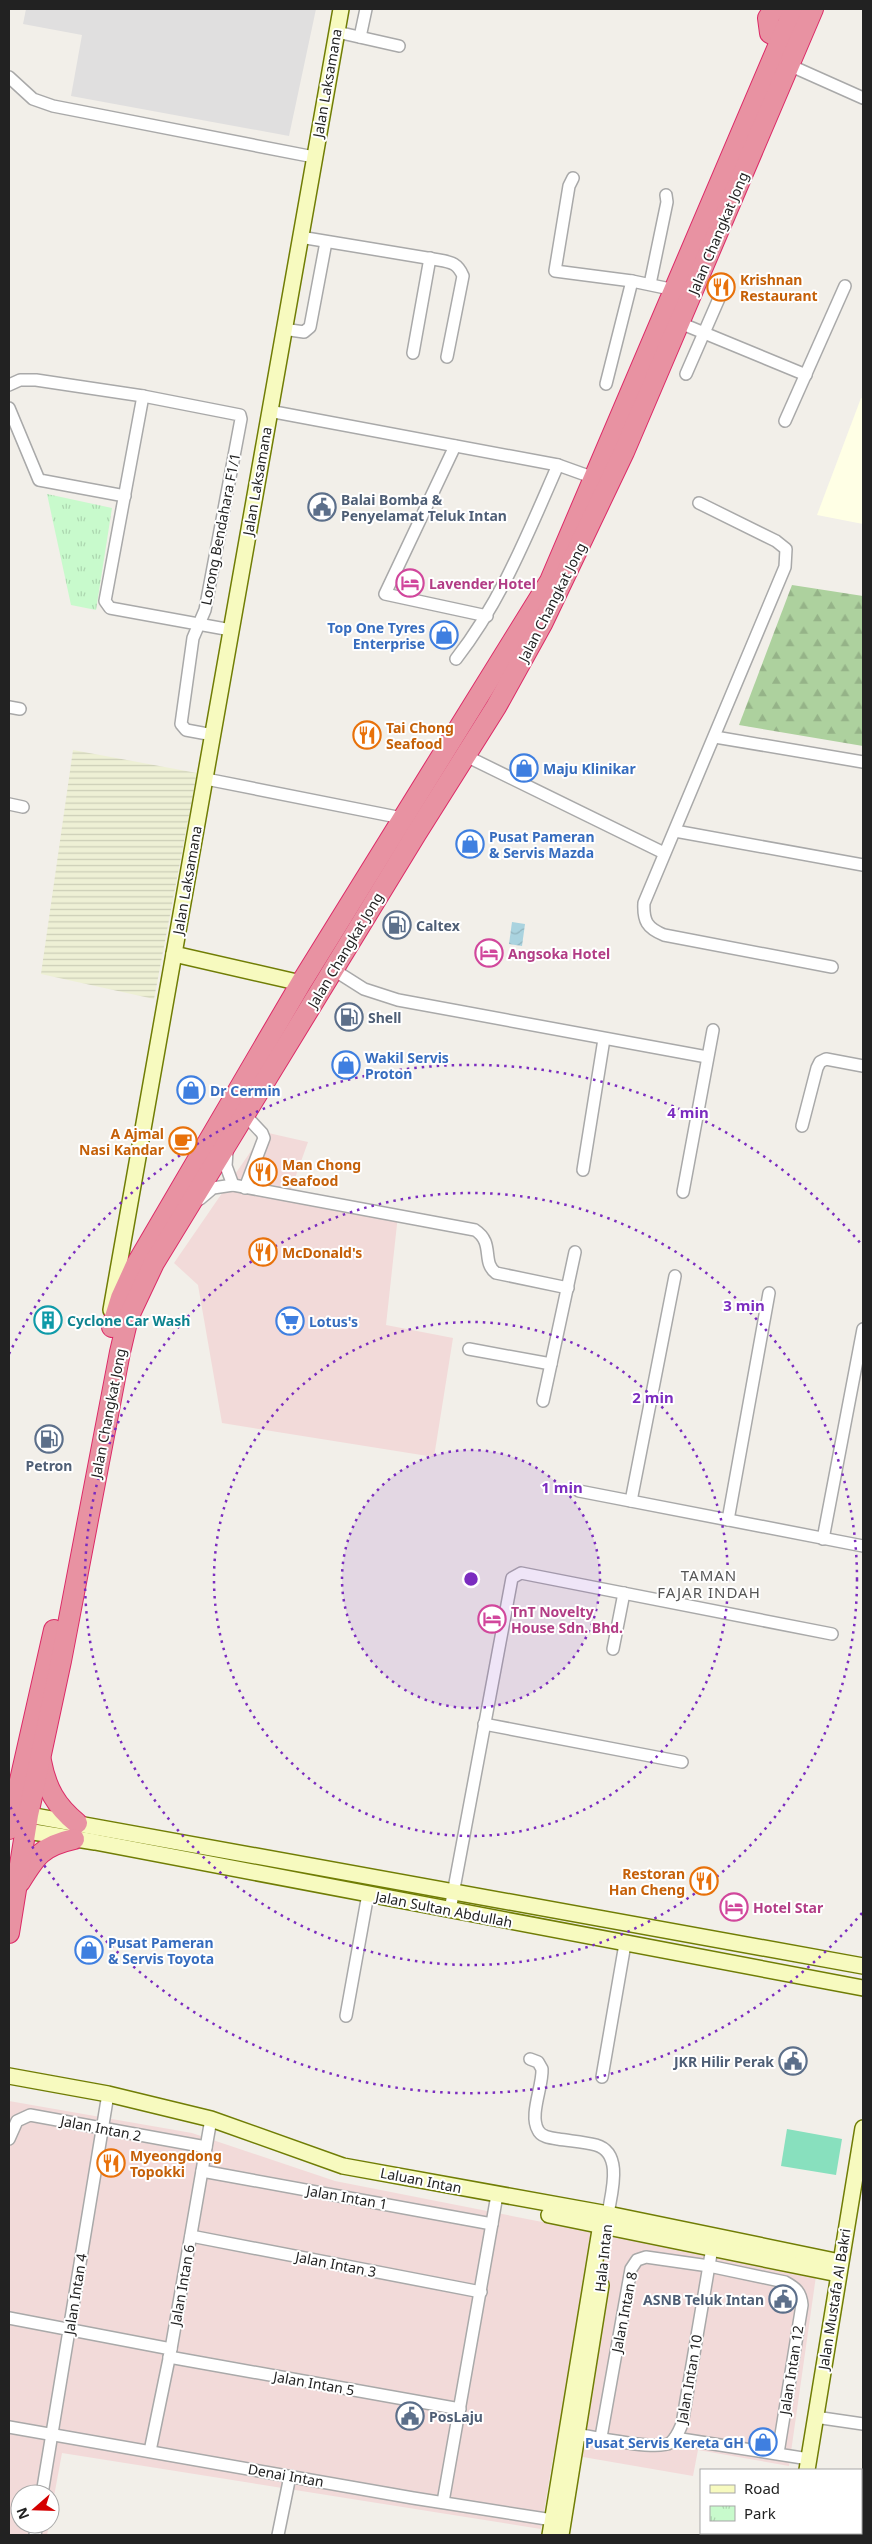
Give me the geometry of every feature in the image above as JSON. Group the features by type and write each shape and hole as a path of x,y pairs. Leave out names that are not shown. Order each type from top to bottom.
{"highway":[{"path":"774,9 768,18 768,26 770,33 781,39 795,33 813,9"},
{"name":"Jalan Changkat Jong","path":"9,1932 16,1889 14,1822 62,1661 124,1332 142,1285 416,834 496,707 565,581 675,290 794,9"},
{"name":"Jalan Changkat Jong","path":"32,1759 112,1326 121,1298 136,1265 301,983 550,581 680,323 813,9"},
{"path":"454,737 484,706 496,707"},
{"path":"250,1070 255,1071 264,1068 291,1039"},
{"path":"9,1781 32,1759 75,1831 39,1854 16,1889"}],"street":[{"name":"Jalan Laksamana","path":"112,1326 114,1288 214,735 283,329 341,9"},
{"path":"360,37 366,9"},
{"path":"336,32 399,46"},
{"path":"789,65 863,98"},
{"path":"9,78 33,99 53,106 314,157"},
{"path":"573,178 569,186 555,271 632,281 675,290"},
{"path":"650,284 667,202 666,195"},
{"path":"300,237 430,258 453,263 460,268 462,276 447,357"},
{"path":"283,329 304,332 310,327 326,242"},
{"path":"413,353 430,258"},
{"path":"606,384 632,281"},
{"path":"785,421 845,286"},
{"path":"686,374 724,287"},
{"path":"680,323 806,375"},
{"path":"9,385 20,380 36,380 143,396 105,601 110,608 231,630"},
{"name":"Lorong Bendahara F1/1","path":"143,396 236,412 240,415 241,419 207,601 193,638 181,724 186,730 214,735"},
{"path":"9,408 39,480 125,496"},
{"path":"269,411 558,465 602,481"},
{"path":"454,446 386,594 486,616"},
{"path":"456,659 486,616 516,561 558,465"},
{"path":"699,503 776,541 786,549 787,558 715,737 664,853 644,903 643,918 651,930 664,935 832,967"},
{"path":"715,737 863,762"},
{"path":"466,756 664,853"},
{"path":"206,779 402,818"},
{"path":"9,804 23,807"},
{"path":"675,831 863,865"},
{"name":"Jalan Laksamana","path":"174,954 301,983"},
{"path":"334,970 364,989 382,996 707,1057"},
{"path":"683,1192 713,1030"},
{"path":"583,1170 604,1039"},
{"path":"802,1126 820,1062 826,1059 863,1066"},
{"path":"245,1115 262,1133 264,1138 245,1188"},
{"path":"229,1142 226,1166 233,1185"},
{"path":"187,1211 213,1188 233,1185 475,1230 483,1235 487,1241 490,1265 496,1273 568,1288"},
{"path":"543,1401 575,1252"},
{"path":"631,1501 676,1276"},
{"path":"728,1520 769,1293"},
{"path":"823,1539 863,1329"},
{"path":"469,1349 551,1364"},
{"path":"579,1491 863,1546"},
{"path":"450,1910 512,1578 516,1574 521,1572 832,1634"},
{"path":"613,1648 624,1593"},
{"path":"484,1724 682,1762"},
{"name":"Jalan Sultan Abdullah","path":"14,1822 453,1892 863,1966"},
{"name":"Jalan Sultan Abdullah","path":"75,1831 368,1894 863,1988"},
{"path":"346,2016 368,1894"},
{"path":"602,2077 625,1944"},
{"path":"530,2059 538,2062 542,2069 536,2116 538,2131 553,2139 597,2145 606,2150 611,2158 614,2166 613,2180 606,2222"},
{"name":"Laluan Intan","path":"9,2076 210,2124 343,2166 496,2200 839,2268"},
{"name":"Laluan Intan","path":"9,2088 107,2100"},
{"name":"Jalan Intan 4","path":"44,2484 107,2100"},
{"name":"Jalan Intan 2","path":"9,2139 17,2121 30,2115 206,2147"},
{"name":"Jalan Intan 6","path":"150,2451 170,2353 210,2124"},
{"name":"Jalan Mustafa Al Bakri","path":"808,2465 863,2128"},
{"name":"Jalan Intan 1","path":"202,2171 492,2224"},
{"path":"443,2502 496,2200"},
{"name":"Hala Intan","path":"550,2535 559,2526 606,2222"},
{"name":"Jalan Intan 3","path":"190,2236 481,2292"},
{"name":"Jalan Intan 10","path":"572,2433 655,2446 670,2443 676,2438 682,2424 713,2242"},
{"name":"Jalan Intan 8","path":"601,2437 631,2269 637,2260 646,2257 709,2266"},
{"name":"Jalan Intan 12","path":"709,2266 785,2282 796,2288 801,2296 778,2453"},
{"name":"Jalan Intan 5","path":"9,2318 170,2353 460,2409"},
{"path":"815,2417 863,2424"},
{"name":"Denai Intan","path":"9,2427 443,2502 559,2526"},
{"path":"676,2438 778,2453 808,2465"},
{"path":"278,2535 290,2476"}],"shaded area":[{"path":"26,9 316,9 289,136 71,96 82,35 23,24"},
{"path":"861,398 863,399 863,524 817,515"},
{"path":"73,750 197,773 154,999 41,974"},
{"path":"264,1132 308,1142 290,1192 398,1215 386,1325 453,1338 434,1457 222,1423 198,1285 174,1263"},
{"path":"9,2101 192,2133 335,2181 816,2276 789,2466 698,2450 693,2476 554,2452 541,2529 62,2453 56,2484 10,2484 10,2534 47,2535 9,2535"}],"green space":[{"path":"47,494 112,508 96,610 71,605"},
{"path":"792,585 863,596 863,746 739,725"},
{"path":"787,2129 842,2139 836,2175 781,2166"}],"water":[{"path":"512,922 525,924 522,946 509,944"}],"place":[{"name":"Krishnan Restaurant","path":"721,287"},
{"name":"Balai Bomba & Penyelamat Teluk Intan","path":"322,507"},
{"name":"Lavender Hotel","path":"410,583"},
{"name":"Top One Tyres Enterprise","path":"444,635"},
{"name":"Tai Chong Seafood","path":"367,735"},
{"name":"Maju Klinikar","path":"524,768"},
{"name":"Pusat Pameran & Servis Mazda","path":"470,844"},
{"name":"Caltex","path":"397,925"},
{"name":"Angsoka Hotel","path":"489,953"},
{"name":"Shell","path":"349,1017"},
{"name":"Wakil Servis Proton","path":"346,1065"},
{"name":"Dr Cermin","path":"191,1090"},
{"name":"A Ajmal Nasi Kandar","path":"183,1141"},
{"name":"Man Chong Seafood","path":"263,1172"},
{"name":"McDonald's","path":"263,1252"},
{"name":"Cyclone Car Wash","path":"48,1320"},
{"name":"Lotus's","path":"290,1321"},
{"name":"Petron","path":"49,1439"},
{"name":"TnT Novelty House Sdn. Bhd.","path":"492,1619"},
{"name":"Restoran Han Cheng","path":"704,1881"},
{"name":"Hotel Star","path":"734,1907"},
{"name":"Pusat Pameran & Servis Toyota","path":"89,1950"},
{"name":"JKR Hilir Perak","path":"793,2061"},
{"name":"Myeongdong Topokki","path":"111,2163"},
{"name":"ASNB Teluk Intan","path":"783,2299"},
{"name":"PosLaju","path":"410,2416"},
{"name":"Pusat Servis Kereta GH","path":"763,2442"}],"district":[{"name":"TAMAN FAJAR INDAH","path":"709,1584"}]}
